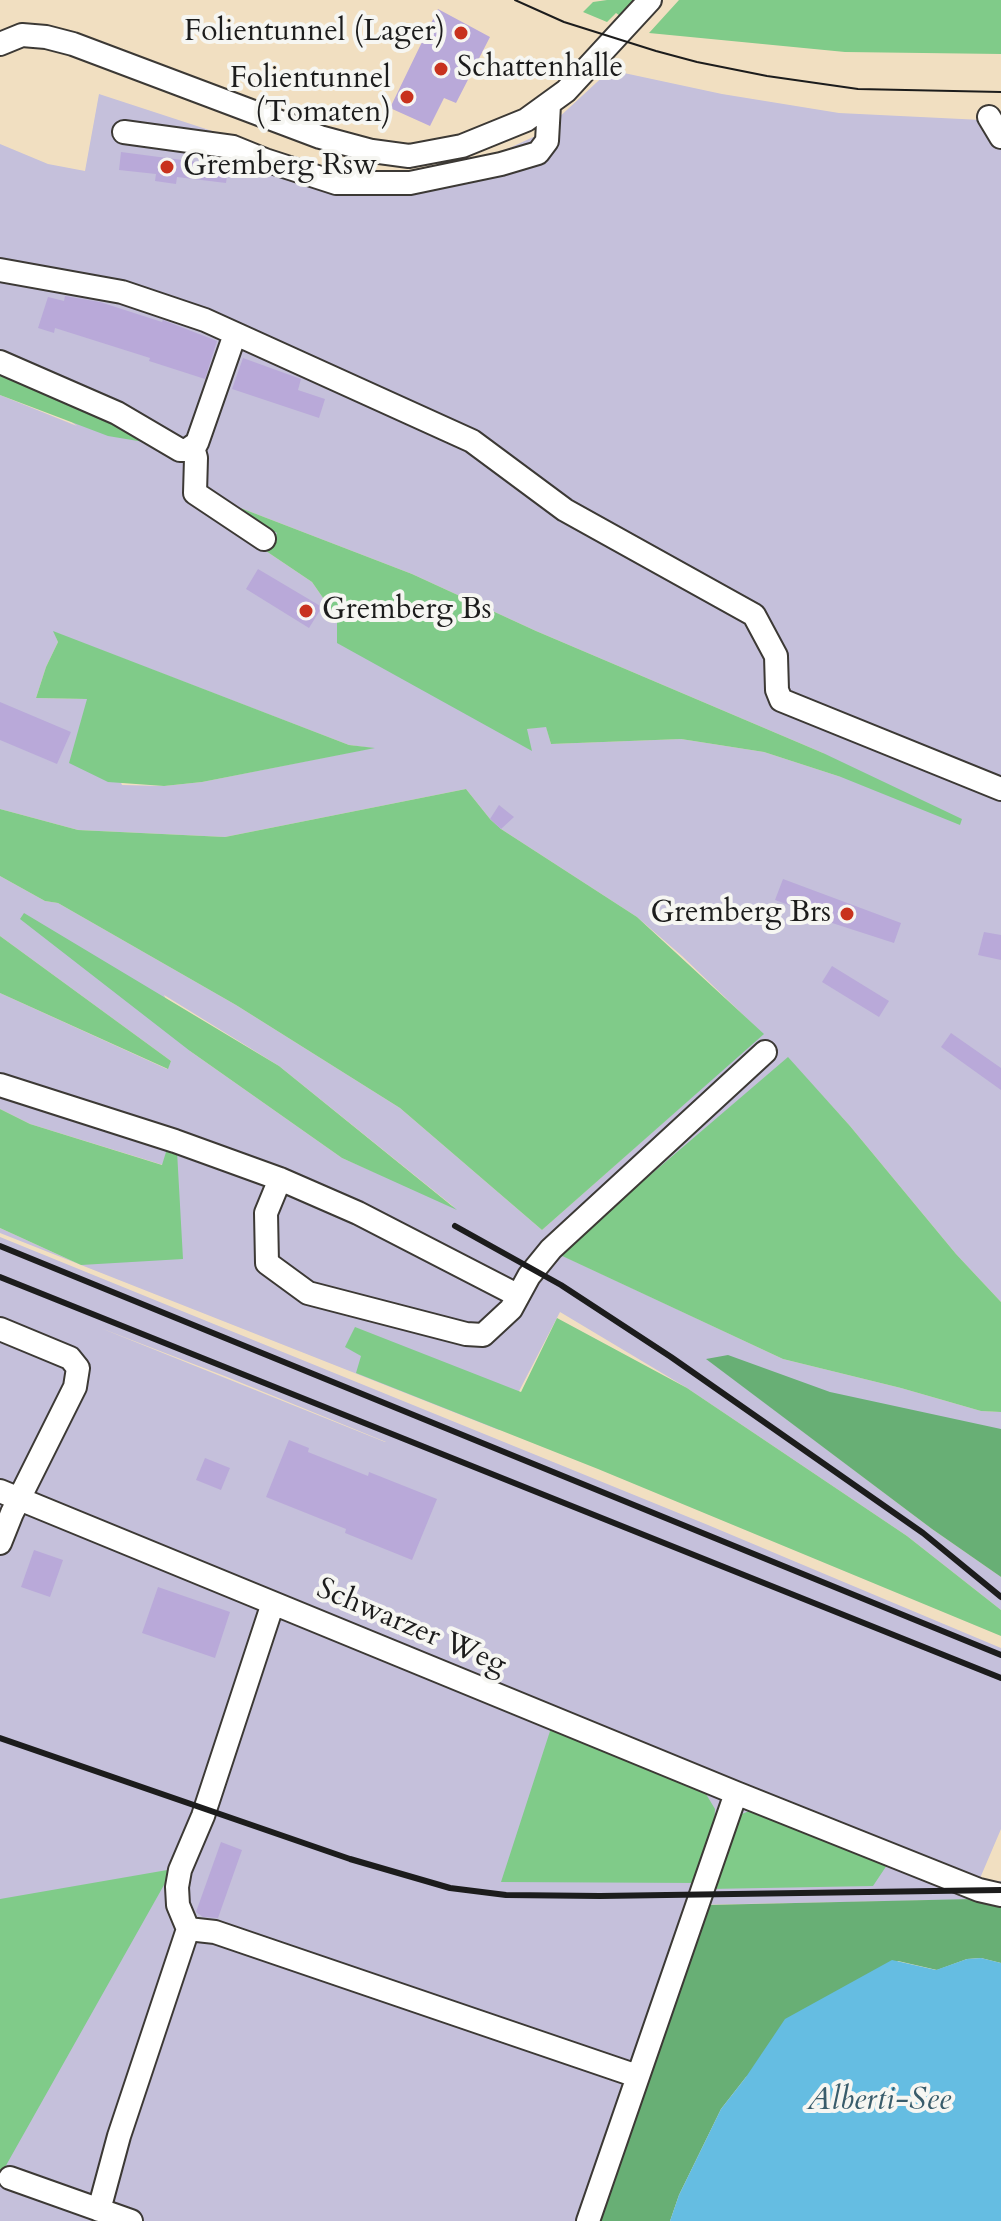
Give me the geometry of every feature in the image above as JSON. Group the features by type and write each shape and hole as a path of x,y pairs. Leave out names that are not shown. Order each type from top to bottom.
{"street":[{"path":"1,42 22,35 73,44 320,137 372,151 409,156 462,146 502,132 549,105 599,58 650,0"},
{"path":"124,132 233,147 336,183 410,183 538,153 547,141 549,105"},
{"path":"989,117 1001,137"},
{"path":"0,270 122,292 205,320 472,441 565,510 754,615 776,656 777,690 781,700 1001,789"},
{"path":"235,334 193,447 196,458 195,493 264,539"},
{"path":"0,362 117,413 180,450 193,447"},
{"path":"280,1179 266,1213 267,1263 308,1293 466,1334 483,1335 511,1309 539,1262 551,1249 765,1052"},
{"path":"0,1085 175,1141 280,1179 358,1213 517,1295"},
{"path":"0,1329 70,1358 78,1368 75,1387 11,1495 12,1513 0,1543"},
{"name":"Schwarzer Weg","path":"11,1495 736,1793 979,1890 1001,1895"},
{"path":"99,2210 119,2136 188,1929 178,1905 180,1870 203,1816 273,1603"},
{"path":"588,2221 736,1793"},
{"path":"188,1929 215,1932 637,2076"},
{"path":"10,2178 131,2221"}],"shaded area":[{"path":"610,70 722,94 839,113 982,120 1001,148 1001,1302 788,1058 559,1254 783,1359 981,1411 1001,1412 1001,1435 927,1428 707,1359 932,1529 1001,1577 1001,1610 907,1536 687,1388 560,1312 499,1430 81,1265 163,1165 30,1124 0,1109 0,993 167,1069 171,1061 0,936 0,876 45,901 58,903 236,1005 400,1108 542,1230 763,1034 637,917 501,829 466,789 225,837 78,830 0,809 0,395 77,426 0,370 0,144 48,164 85,171 99,94 359,179 470,166 542,133","holes":["238,507 412,574 536,631 823,753 841,777 764,752 681,739 551,744 546,726 526,729 531,750 337,618 312,582 266,551 278,533","54,632 349,745 372,748 202,782 164,786 122,785 87,699 36,698 58,642","164,995 279,1066 454,1207 342,1158 190,1051"]},
{"path":"0,1228 81,1265 0,1233"},
{"path":"0,1237 708,1525 1001,1648 1001,1829 978,1883 1001,1881 1001,1899 691,1905 578,2221 0,2221","holes":["98,1327 227,1377 386,1442"]}],"green space":[{"path":"639,0 623,18 616,13 607,22 583,12 593,2"},
{"path":"679,0 1001,0 1001,54 845,52 649,33"},
{"path":"0,370 89,405 150,443 108,436 0,395"},
{"path":"238,507 412,574 536,631 823,753 962,819 960,825 841,777 764,752 681,739 551,744 546,727 527,729 532,751 337,643 337,618 312,582 266,551 277,533 236,511"},
{"path":"53,631 349,745 375,748 202,782 164,786 108,782 69,763 87,699 36,698 58,642"},
{"path":"466,789 501,829 637,917 764,1034 542,1230 400,1108 236,1005 58,903 45,901 0,876 0,809 78,830 225,837"},
{"path":"24,913 279,1066 457,1210 342,1158 190,1051 20,919"},
{"path":"0,936 171,1061 168,1069 0,993"},
{"path":"788,1057 850,1126 956,1254 1001,1302 1001,1412 981,1411 783,1359 558,1254"},
{"path":"0,1109 30,1124 162,1165 166,1152 177,1151 183,1259 81,1265 0,1228"},
{"path":"557,1318 687,1388 907,1536 1001,1610 1001,1636 598,1469 356,1373 361,1356 345,1347 355,1327 521,1392"},
{"path":"728,1355 830,1392 1001,1429 1001,1577 932,1529 706,1359"},
{"path":"551,1728 706,1794 715,1809 714,1831 699,1883 501,1882"},
{"path":"749,1811 887,1865 873,1886 709,1889 735,1821"},
{"path":"173,1869 4,2169 0,2175 0,1899"},
{"path":"973,1899 1001,1905 1001,1963 981,1958 967,1959 937,1970 898,1961 746,2077 721,2109 679,2195 670,2221 592,2221 707,1905"}],"water":[{"name":"Alberti-See","path":"981,1958 1001,1963 1001,2221 670,2221 679,2195 721,2109 785,2019 892,1960 936,1970 967,1959"}],"building":[{"path":"438,9 490,37 456,103 444,98 430,126 390,108"},
{"path":"121,152 205,163 206,157 229,161 226,183 177,177 176,184 155,181 156,174 119,170"},
{"path":"65,296 100,302 163,320 217,341 205,379 55,328 54,333 38,328 48,297 64,301"},
{"path":"243,358 301,379 298,390 325,399 319,418 232,389"},
{"path":"258,569 322,607 309,628 246,589"},
{"path":"0,702 71,732 57,764 0,740"},
{"path":"499,805 514,817 501,829 490,819"},
{"path":"783,879 901,923 894,943 775,900"},
{"path":"984,932 1001,935 1001,960 978,955"},
{"path":"832,966 889,1001 879,1017 822,982"},
{"path":"951,1033 1001,1068 1001,1090 941,1047"},
{"path":"289,1440 309,1448 308,1452 368,1476 369,1472 437,1499 412,1560 266,1497"},
{"path":"205,1458 230,1468 221,1490 196,1480"},
{"path":"34,1550 63,1560 50,1597 21,1587"},
{"path":"158,1587 230,1612 215,1658 142,1633"},
{"path":"221,1842 242,1850 218,1918 203,1917 196,1912"}],"tram line":[{"path":"515,0 564,22 656,51 767,76 858,89 1001,92"}],"railway":[{"path":"455,1226 561,1285 671,1357 923,1533 1001,1597"},
{"path":"0,1246 1001,1655"},
{"path":"0,1277 1001,1678"},
{"path":"0,1738 350,1859 450,1888 506,1895 600,1896 1001,1890"}],"place":[{"name":"Folientunnel (Lager)","path":"461,33"},
{"name":"Schattenhalle","path":"441,69"},
{"name":"Folientunnel (Tomaten)","path":"407,97"},
{"name":"Gremberg Rsw","path":"167,167"},
{"name":"Gremberg Bs","path":"306,611"},
{"name":"Gremberg Brs","path":"847,914"}]}
